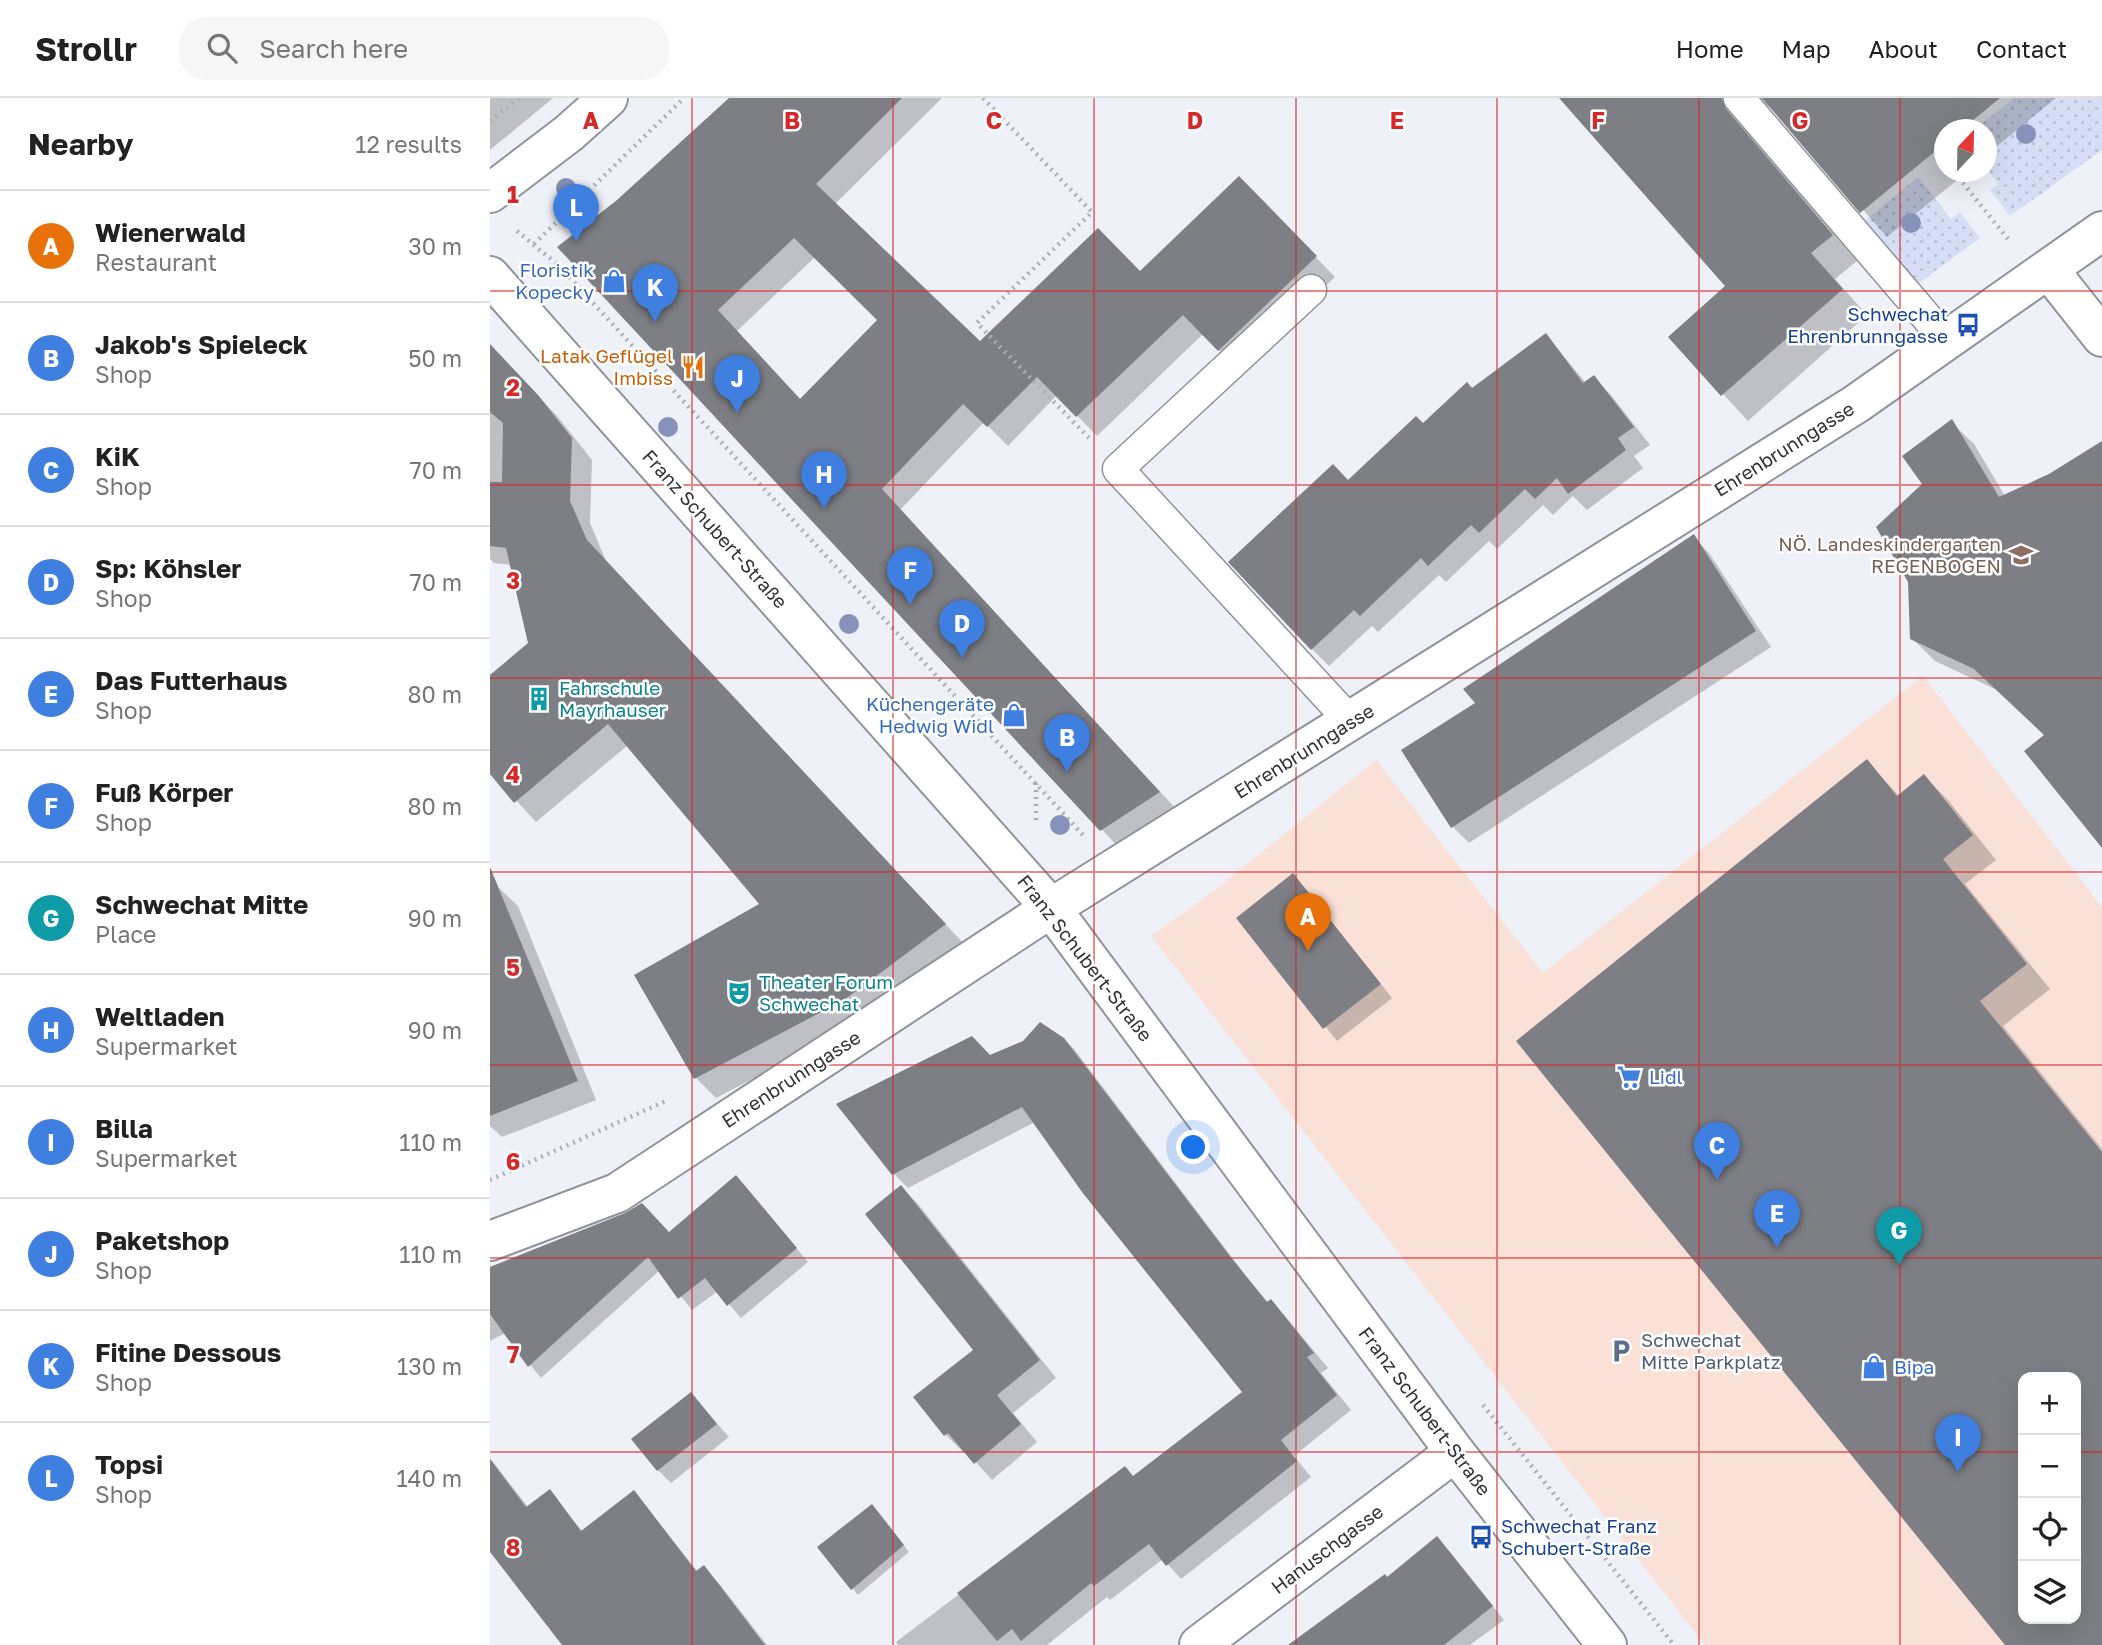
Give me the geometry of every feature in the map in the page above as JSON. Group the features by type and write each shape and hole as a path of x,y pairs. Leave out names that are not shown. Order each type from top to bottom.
{"street":[{"path":"490,193 569,133 608,98"},
{"name":"Ehrenbrunngasse","path":"490,1241 617,1193 1051,908 1856,404 2102,231"},
{"path":"2049,270 2102,337"},
{"name":"Franz Schubert-Straße","path":"490,276 1051,908 1455,1452 1607,1645"},
{"name":"Hanuschgasse","path":"1199,1645 1455,1452"}],"lane":[{"path":"1739,98 1947,341"},
{"path":"1311,290 1118,469 1351,722"}],"path":[{"path":"490,121 519,98"},
{"path":"534,244 684,98"},
{"path":"983,98 1092,212 977,323 1118,469"},
{"path":"1962,182 2013,245"},
{"path":"512,227 558,265 1087,839"}],"shaded area":[{"path":"2014,98 2102,98 2102,150 2010,216 1990,190 1998,184 1997,119 1988,119"},
{"path":"1918,177 1951,219 1960,212 1980,238 1915,286 1862,223"},
{"path":"1923,676 2102,907 2102,1645 1705,1645 1151,936 1214,891 1376,760 1543,973"}],"building":[{"path":"729,98 902,98 816,184 980,341 1098,228 1140,271 1239,176 1317,256 1218,351 1183,315 1076,417 1037,377 987,427 963,404 882,489 1160,792 1100,831 557,247 617,200","holes":["794,238 877,320 800,399 718,310"]},
{"path":"1559,98 1722,98 1726,109 1833,235 1811,253 1843,289 1721,396 1668,337 1725,286"},
{"path":"1762,98 2000,98 1974,119 1934,119 1934,152 1860,213"},
{"path":"1546,333 1583,383 1594,375 1634,427 1618,438 1626,450 1568,494 1557,478 1535,499 1525,489 1479,533 1471,525 1428,566 1421,558 1360,616 1354,610 1311,650 1228,562 1333,464 1348,480 1416,416 1423,423 1467,382 1472,388"},
{"path":"490,344 538,395 572,438 570,501 587,540 946,924 844,1000 694,1079 634,975 759,904 608,724 514,803 490,774 490,675 528,643 506,548 490,546 490,482 502,482 503,423 490,412"},
{"path":"1952,419 1999,497 2049,474 2102,441 2102,848 2024,751 2044,735 1974,669 1910,639 1908,582 1876,527 1922,484 1902,456"},
{"path":"1694,534 1756,631 1451,828 1401,750 1475,703 1463,689"},
{"path":"1867,759 1897,796 1924,774 1973,835 1943,859 2027,964 1980,1001 2102,1152 2102,1645 2005,1645 1516,1041"},
{"path":"490,867 578,1081 490,1116"},
{"path":"1293,873 1381,984 1323,1029 1236,918"},
{"path":"1040,1022 1064,1038 1229,1255 1267,1302 1271,1299 1314,1353 1307,1357 1337,1395 1281,1440 1297,1461 1166,1566 1149,1544 1094,1586 1091,1583 1021,1641 1012,1629 997,1641 957,1593 1125,1466 1133,1476 1242,1392 1082,1192 1022,1107 892,1175 836,1104 972,1036 990,1055 1023,1041"},
{"path":"736,1175 797,1248 727,1306 705,1278 678,1299 648,1257 528,1367 490,1314 490,1267 625,1213 642,1203 669,1232"},
{"path":"901,1185 1040,1360 997,1395 1021,1424 974,1464 948,1433 944,1436 913,1397 973,1350 865,1214"},
{"path":"691,1392 717,1424 657,1471 631,1439"},
{"path":"490,1459 526,1507 550,1489 581,1531 634,1490 696,1571 704,1565 765,1645 562,1645 490,1552"},
{"path":"872,1504 904,1545 851,1590 817,1547"},
{"path":"1437,1536 1493,1606 1444,1645 1288,1645 1385,1574 1387,1577"}],"place":[{"name":"Topsi","path":"576,242"},
{"name":"Floristik Kopecky","path":"614,281"},
{"name":"Fitine Dessous","path":"655,322"},
{"name":"Schwechat Ehrenbrunngasse","path":"1968,325"},
{"name":"Latak Geflügel Imbiss","path":"693,367"},
{"name":"Paketshop","path":"737,413"},
{"name":"Weltladen","path":"824,509"},
{"name":"NÖ. Landeskindergarten REGENBOGEN","path":"2021,555"},
{"name":"Fuß Körper","path":"910,605"},
{"name":"Sp: Köhsler","path":"962,658"},
{"name":"Fahrschule Mayrhauser","path":"539,699"},
{"name":"Küchengeräte Hedwig Widl","path":"1014,715"},
{"name":"Jakob's Spieleck","path":"1067,772"},
{"name":"Wienerwald","path":"1308,951"},
{"name":"Theater Forum Schwechat","path":"739,993"},
{"name":"Lidl","path":"1629,1077"},
{"name":"KiK","path":"1717,1180"},
{"name":"Das Futterhaus","path":"1777,1248"},
{"name":"Schwechat Mitte","path":"1899,1265"},
{"name":"Schwechat Mitte Parkplatz","path":"1621,1351"},
{"name":"Bipa","path":"1874,1367"},
{"name":"Billa","path":"1958,1472"},
{"name":"Schwechat Franz Schubert-Straße","path":"1481,1537"}]}
